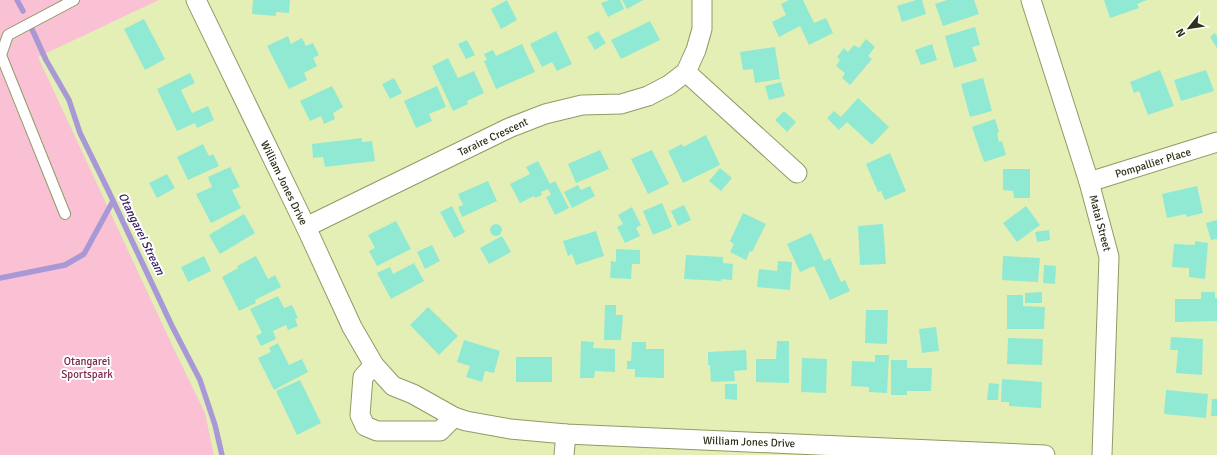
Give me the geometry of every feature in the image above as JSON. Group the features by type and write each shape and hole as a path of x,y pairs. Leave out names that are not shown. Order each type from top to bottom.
{"street":[{"name":"William Jones Drive","path":"196,0 306,227 352,327 374,365 393,386 412,394 454,417 466,421 510,429 566,434 1045,455"},
{"name":"Taraire Crescent","path":"306,227 509,128 544,114 582,105 621,104 648,96 669,85 686,72 696,50 702,29 702,0"},
{"name":"Matai Street","path":"1030,0 1089,182 1109,257 1102,455"},
{"path":"686,72 797,173"},
{"name":"Pompallier Place","path":"1089,182 1217,142"},
{"path":"374,365 363,377 360,415 365,426 377,431 440,431 454,417"},
{"path":"564,455 566,434"}],"lane":[{"path":"65,214 1,55 8,35 74,0"}],"green space":[{"name":"Otangarei Sportspark","path":"0,0 159,0 38,57 205,413 214,455 0,455"}],"building":[{"path":"253,0 290,0 289,13 276,12 276,16 252,14"},
{"path":"507,0 517,20 501,29 491,9"},
{"path":"609,0 620,0 624,9 608,17 601,3"},
{"path":"622,0 643,0 627,9"},
{"path":"789,0 803,0 814,23 826,18 833,33 809,45 800,26 779,37 772,22 786,15 781,4"},
{"path":"916,0 922,0 926,14 902,22 897,6"},
{"path":"947,0 974,0 979,14 943,26 935,4"},
{"path":"1104,0 1147,0 1137,4 1139,8 1110,18"},
{"path":"144,19 165,59 145,70 124,29"},
{"path":"650,21 660,40 621,59 611,40"},
{"path":"975,27 980,45 972,47 977,61 954,68 945,36"},
{"path":"556,31 572,64 557,71 552,62 542,67 530,44"},
{"path":"598,31 606,43 595,50 587,37"},
{"path":"1215,33 1217,36 1217,48 1210,37"},
{"path":"288,36 291,44 302,38 306,46 313,43 319,55 313,58 317,66 304,73 307,80 289,89 267,46"},
{"path":"866,39 875,47 868,56 872,59 850,85 842,78 845,73 836,66 840,60 837,57 844,48 848,52 854,45 859,48"},
{"path":"467,40 475,55 466,59 458,44"},
{"path":"522,44 535,72 496,89 484,61 487,60 484,54 493,50 496,56"},
{"path":"932,44 937,60 921,65 915,50"},
{"path":"775,47 780,79 755,83 753,69 743,70 740,52"},
{"path":"448,58 458,78 474,71 484,93 467,101 468,104 453,111 432,66"},
{"path":"1160,70 1174,106 1148,115 1139,91 1134,93 1130,82"},
{"path":"1206,70 1214,91 1181,101 1174,80"},
{"path":"190,73 195,83 181,90 192,113 208,106 214,120 197,128 195,123 177,131 157,89"},
{"path":"394,78 402,93 390,99 382,84"},
{"path":"983,78 992,111 970,117 961,84"},
{"path":"781,82 785,96 769,100 765,86"},
{"path":"332,86 343,107 333,113 335,119 324,124 321,116 310,121 300,101"},
{"path":"437,86 446,107 429,114 432,121 416,128 404,101"},
{"path":"858,98 889,127 872,145 847,122 839,130 827,118 834,111 841,117"},
{"path":"784,111 796,122 787,132 775,120"},
{"path":"995,119 999,132 997,133 999,142 1002,141 1006,155 984,162 972,127"},
{"path":"706,135 720,165 683,183 668,151 682,144 683,147"},
{"path":"362,138 362,142 372,141 375,161 325,167 323,157 313,158 312,144"},
{"path":"203,144 209,156 213,154 219,166 188,180 177,157"},
{"path":"600,150 609,169 576,183 568,164"},
{"path":"652,150 669,184 648,194 631,159"},
{"path":"890,153 906,191 885,200 881,191 878,192 866,164"},
{"path":"538,161 550,184 555,181 569,208 555,215 546,197 551,195 548,189 541,192 542,195 535,198 534,196 520,203 510,184 530,174 526,167"},
{"path":"230,167 240,187 232,190 241,208 211,223 196,194 212,187 208,177"},
{"path":"720,168 732,178 721,191 709,181"},
{"path":"1003,169 1030,169 1030,198 1014,198 1013,191 1003,190"},
{"path":"167,174 175,188 157,198 149,183"},
{"path":"488,181 497,201 462,217 458,207 463,205 458,194"},
{"path":"578,185 581,190 590,186 595,196 572,208 564,192"},
{"path":"1197,186 1203,213 1186,217 1186,214 1167,218 1162,194"},
{"path":"662,203 672,227 653,235 643,211"},
{"path":"684,205 691,220 678,226 671,211"},
{"path":"452,206 465,232 454,238 440,212"},
{"path":"1026,206 1040,225 1017,242 1003,223"},
{"path":"632,207 641,225 636,228 640,236 625,243 617,227 623,224 618,215"},
{"path":"743,213 766,224 752,252 750,251 746,260 730,252 734,244 730,241"},
{"path":"244,214 255,233 220,254 209,235"},
{"path":"1217,220 1217,239 1211,240 1206,223"},
{"path":"396,221 411,249 377,266 369,251 375,248 368,235"},
{"path":"494,224 498,224 502,230 498,236 494,236 490,232 490,228"},
{"path":"883,224 886,264 860,265 858,226"},
{"path":"1049,230 1050,240 1037,242 1035,232"},
{"path":"596,231 604,256 576,265 572,254 568,256 563,241"},
{"path":"811,233 824,261 830,258 841,282 845,280 850,291 830,300 814,266 800,272 787,244"},
{"path":"502,236 511,252 489,264 480,248"},
{"path":"1195,241 1208,243 1205,279 1189,277 1189,268 1172,267 1174,244 1195,245"},
{"path":"432,245 440,261 425,269 417,252"},
{"path":"616,249 640,250 640,264 632,264 631,279 610,278 611,261 616,262"},
{"path":"686,255 723,257 723,263 733,264 732,280 721,279 721,281 684,279"},
{"path":"204,256 211,271 188,282 181,267"},
{"path":"256,256 268,279 275,275 281,287 255,300 256,303 239,311 222,277 238,268 237,266"},
{"path":"1003,256 1040,258 1038,282 1002,280"},
{"path":"778,261 792,262 790,290 757,287 759,269 777,271"},
{"path":"414,263 424,281 391,299 377,273 390,267 393,274"},
{"path":"1044,265 1056,266 1055,284 1043,283"},
{"path":"1042,292 1042,303 1025,303 1025,293"},
{"path":"1201,292 1215,292 1215,298 1217,298 1217,321 1175,322 1175,299 1201,299"},
{"path":"1007,295 1023,295 1023,306 1045,307 1044,329 1007,329"},
{"path":"278,296 284,308 292,305 298,318 295,319 298,326 288,330 286,325 273,331 276,339 261,346 256,336 262,333 250,309"},
{"path":"605,305 616,305 616,315 623,315 621,340 604,340"},
{"path":"428,307 458,336 439,355 410,325"},
{"path":"866,310 888,310 887,344 865,343"},
{"path":"936,327 939,351 922,353 919,329"},
{"path":"1171,337 1203,339 1202,375 1176,373 1178,350 1170,350"},
{"path":"1008,338 1043,339 1042,365 1007,364"},
{"path":"464,340 500,351 494,373 485,371 482,382 466,377 470,366 457,362"},
{"path":"581,341 594,342 593,348 615,349 615,372 595,371 594,378 580,378"},
{"path":"777,341 789,341 789,383 756,382 756,359 776,359"},
{"path":"632,342 646,342 646,349 664,349 664,378 635,377 635,369 627,369 627,361 631,361"},
{"path":"278,343 289,365 302,359 308,372 274,390 258,358 271,352 269,348"},
{"path":"746,350 747,370 734,371 735,381 711,382 710,365 708,365 708,352"},
{"path":"875,355 889,355 887,393 869,392 869,387 851,386 852,361 875,362"},
{"path":"516,357 552,357 552,382 516,382"},
{"path":"802,358 827,359 826,393 801,392"},
{"path":"891,360 907,360 907,368 932,368 931,391 907,391 907,395 891,395"},
{"path":"1002,379 1042,382 1041,408 1009,406 1009,402 1001,402"},
{"path":"300,380 321,423 297,435 276,391"},
{"path":"989,383 999,384 998,400 987,400"},
{"path":"725,384 737,384 737,400 725,399"},
{"path":"1166,390 1208,394 1206,418 1164,414"},
{"path":"1212,399 1217,399 1217,416 1211,416"}],"waterway":[{"name":"Otangarei Stream","path":"17,0 23,11"},
{"name":"Otangarei Stream","path":"31,27 46,60 69,100 80,133 172,326 200,380 215,425 222,455"},
{"path":"0,278 65,265 84,254 113,201"}]}
